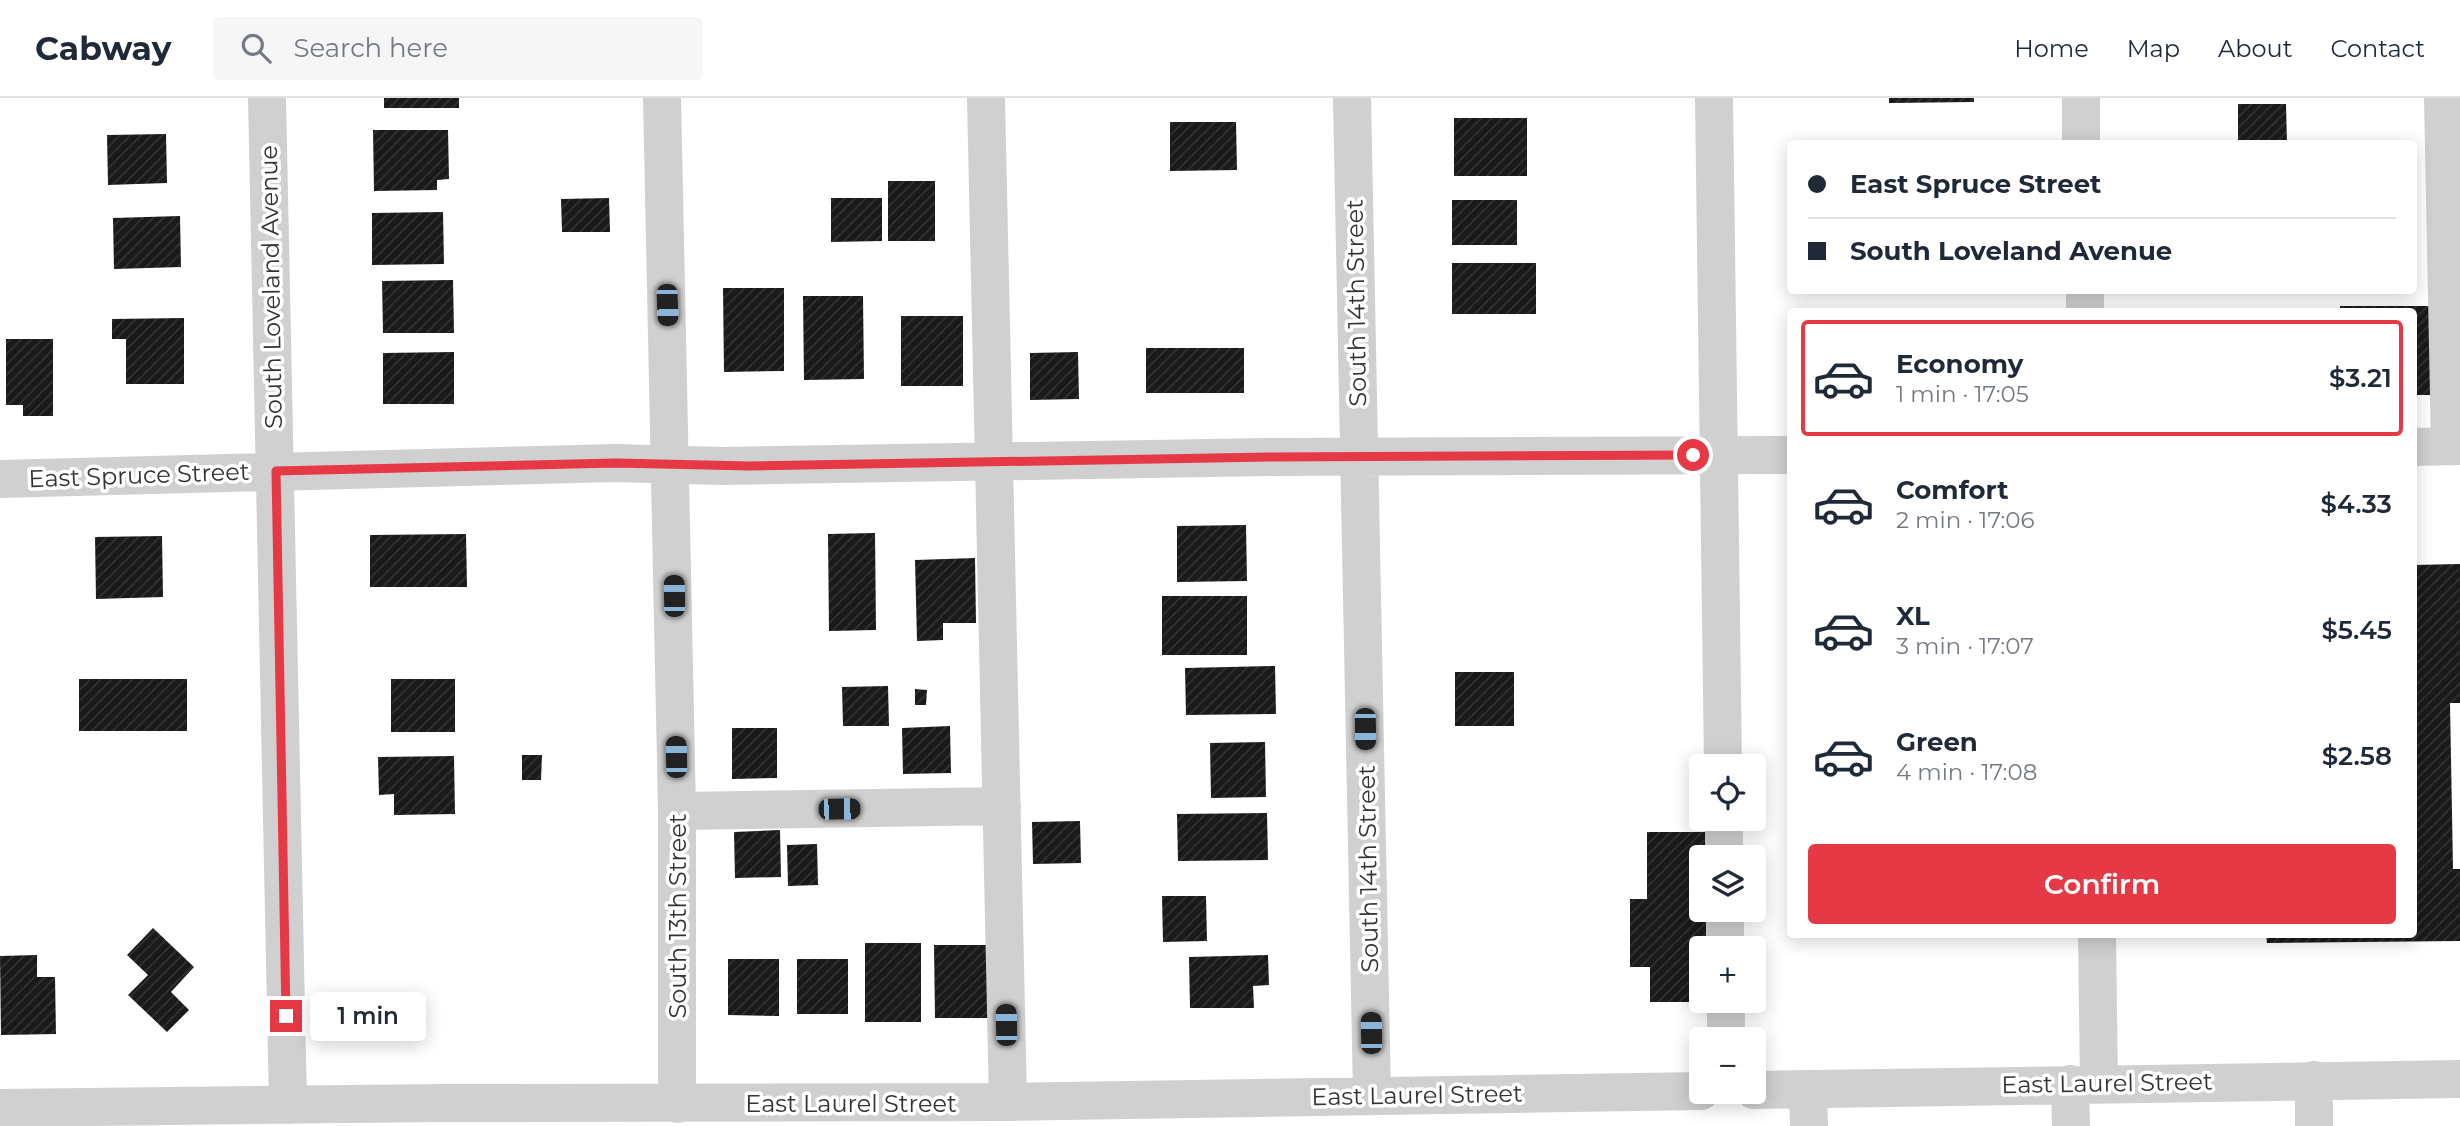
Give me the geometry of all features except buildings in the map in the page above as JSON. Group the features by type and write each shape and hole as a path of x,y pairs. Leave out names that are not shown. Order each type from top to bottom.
{"street":[{"name":"South Loveland Avenue","path":"267,98 288,1105"},
{"name":"South 13th Street","path":"662,98 677,811 677,1104"},
{"path":"986,98 1008,1102"},
{"name":"South 14th Street","path":"1352,98 1372,1095"},
{"path":"1714,98 1723,754"},
{"path":"2081,98 2081,140"},
{"path":"2441,446 2443,98"},
{"name":"East Spruce Street","path":"0,479 671,463 722,466 1359,457 1787,455"},
{"path":"677,811 1002,806"},
{"path":"2071,1126 2085,1084 2097,938"},
{"name":"East Laurel Street","path":"1766,1094 1808,1107 2085,1084 2460,1079"},
{"path":"2314,1080 2314,1126"},
{"name":"East Laurel Street","path":"0,1108 288,1105 441,1114 677,1104 790,1114 1008,1102 1121,1113 1372,1095 1451,1110 1689,1092"}],"route":[{"path":"286,1016 276,471 616,463 750,466 1268,457 1693,455"}]}
